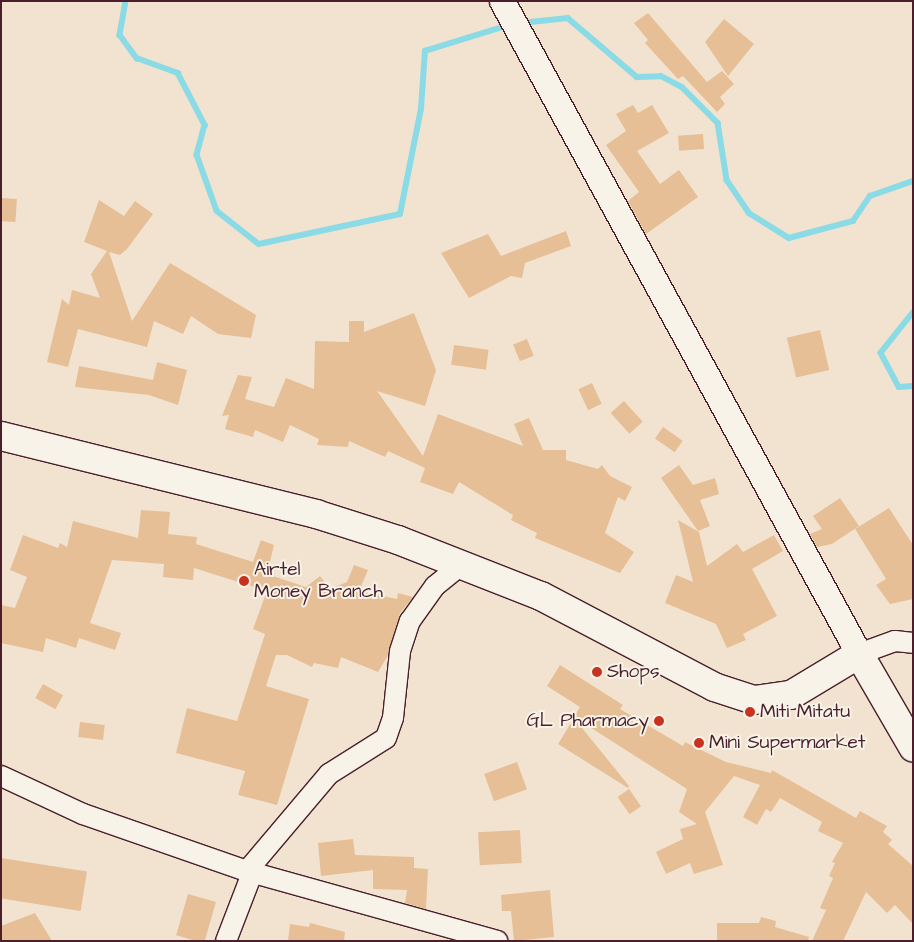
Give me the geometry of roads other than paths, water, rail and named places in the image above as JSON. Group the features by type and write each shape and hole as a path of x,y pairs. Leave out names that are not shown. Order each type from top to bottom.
{"main road":[{"path":"1,436 316,514 462,564 541,596 714,687 754,700 791,695 859,654 913,747"}],"street":[{"path":"510,17 859,654 895,640 913,643"},
{"path":"226,941 250,871 329,774 386,738 393,718 400,650 410,621 435,586 462,564"},
{"path":"1,776 83,814 250,871 497,941"}],"waterway":[{"path":"126,1 120,35 137,58 178,73 205,125 197,155 217,211 259,244 400,214 421,109 425,51 509,25"},
{"path":"521,23 568,18 637,77 661,76 682,87 718,123 727,180 749,213 789,238 853,221 870,196 913,181"},
{"path":"913,313 881,353 899,387 913,386"}],"place":[{"name":"Airtel Money Branch","path":"244,581"},
{"name":"Shops","path":"597,672"},
{"name":"Miti Mitatu","path":"750,712"},
{"name":"GL Pharmacy","path":"659,721"},
{"name":"Mini Supermarket","path":"699,743"}]}
